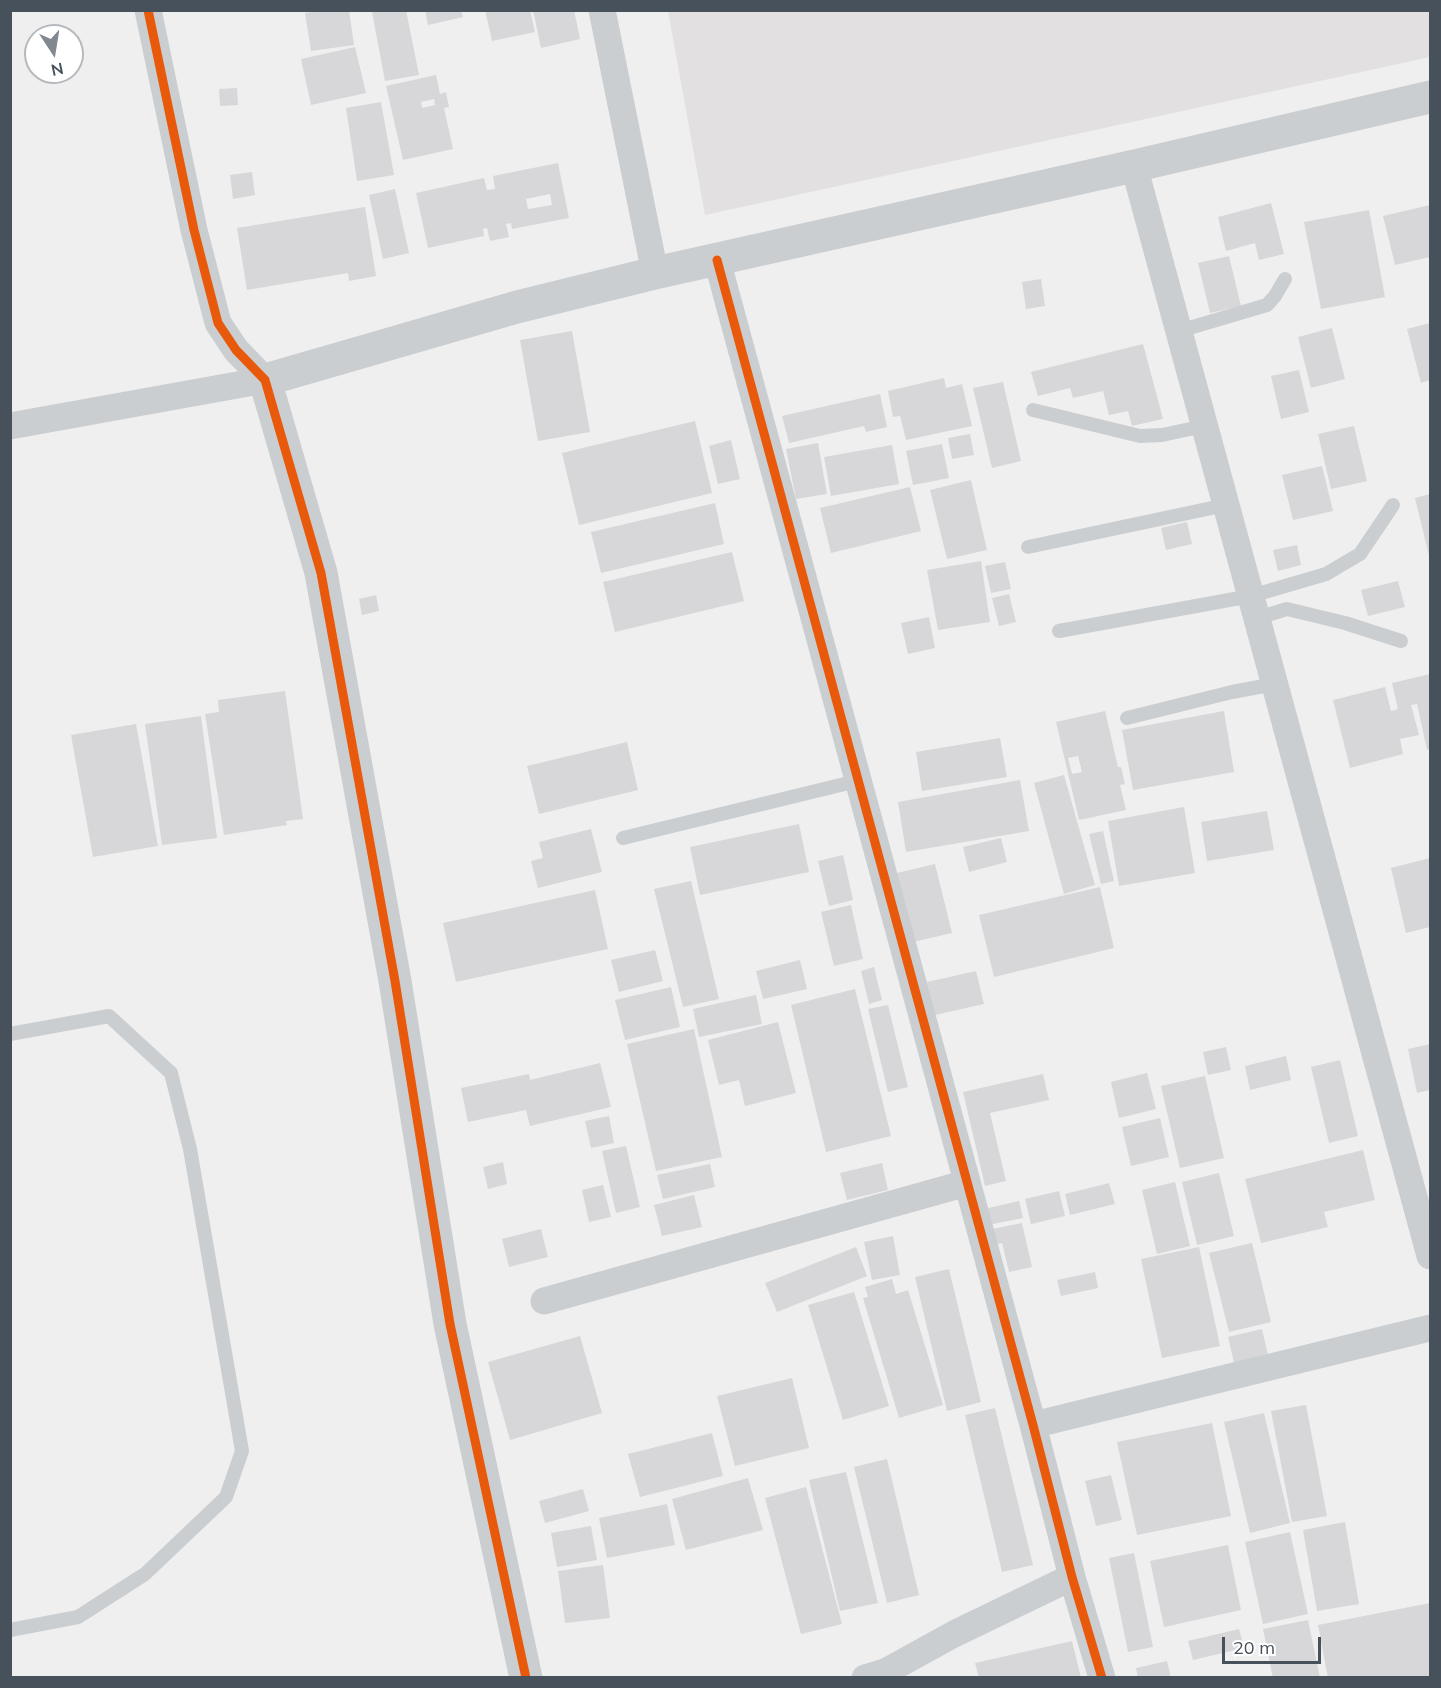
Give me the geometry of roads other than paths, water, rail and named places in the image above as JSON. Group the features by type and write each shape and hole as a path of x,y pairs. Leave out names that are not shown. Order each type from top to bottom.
{"street":[{"path":"148,10 194,230 218,322 236,351 265,380 321,573 395,981 450,1324 526,1677"},
{"path":"602,10 655,273"},
{"path":"10,426 265,380 496,313 655,273 1431,97"},
{"path":"1134,166 1431,1256"},
{"path":"717,260 1033,1425 1072,1577 1102,1677"},
{"path":"544,1301 967,1183"},
{"path":"1033,1425 1431,1329"},
{"path":"865,1677 885,1672 954,1634 1072,1577"}],"lane":[{"path":"1179,331 1267,305 1285,279"},
{"path":"1033,410 1140,435 1162,435 1204,426"},
{"path":"1028,547 1226,505"},
{"path":"1254,607 1326,574 1360,554 1393,505"},
{"path":"1059,631 1254,607 1287,609 1345,623 1401,641"},
{"path":"1127,718 1232,692 1275,684"},
{"path":"623,838 857,781"},
{"path":"10,1034 109,1016 171,1073 190,1149 242,1451 226,1497 145,1574 78,1617 10,1630"}]}
